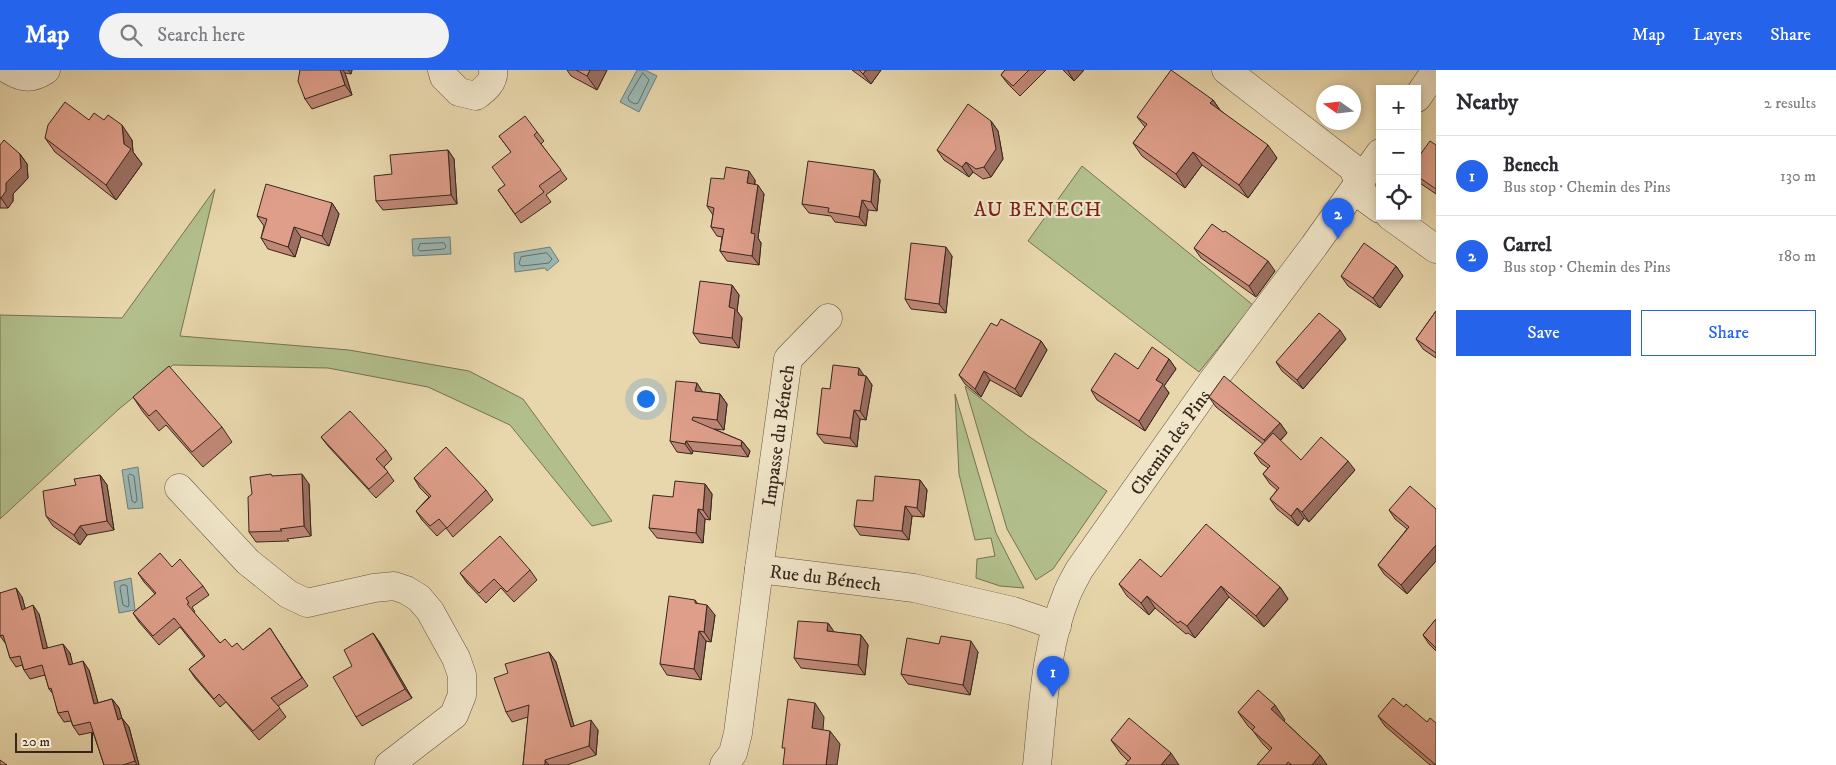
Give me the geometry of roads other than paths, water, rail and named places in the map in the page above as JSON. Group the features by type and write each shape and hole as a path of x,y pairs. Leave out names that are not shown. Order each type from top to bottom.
{"street":[{"path":"9,70 22,77 34,77 46,70"},
{"path":"442,70 444,77 460,92 476,96 487,89 494,74 493,70"},
{"path":"1226,70 1353,168 1365,198 1376,206"},
{"path":"1421,92 1436,70"},
{"name":"Chemin des Pins","path":"1037,765 1048,664 1066,594 1079,570 1211,383 1376,159"},
{"path":"1395,220 1436,250"},
{"name":"Impasse du Bénech","path":"759,569 788,359 828,318"},
{"path":"179,488 248,562 288,594 307,603 374,588 394,586 406,590 419,598 430,611 456,658 462,675 462,695 454,715 388,765"},
{"name":"Rue du Bénech","path":"724,765 733,753 738,733 759,569 914,588 1013,611 1057,626"}],"water":[{"path":"637,70 645,70 657,76 639,112 620,102"},
{"path":"450,237 451,254 413,256 412,239"},
{"path":"550,247 559,261 547,271 545,268 515,272 514,253"},
{"path":"138,467 143,508 128,509 122,470"},
{"path":"131,578 135,610 119,613 114,582"}],"place":[{"name":"Carrel","path":"1338,239"},
{"name":"Benech","path":"1053,697"}],"district":[{"name":"AU BENECH","path":"1038,209"}]}
